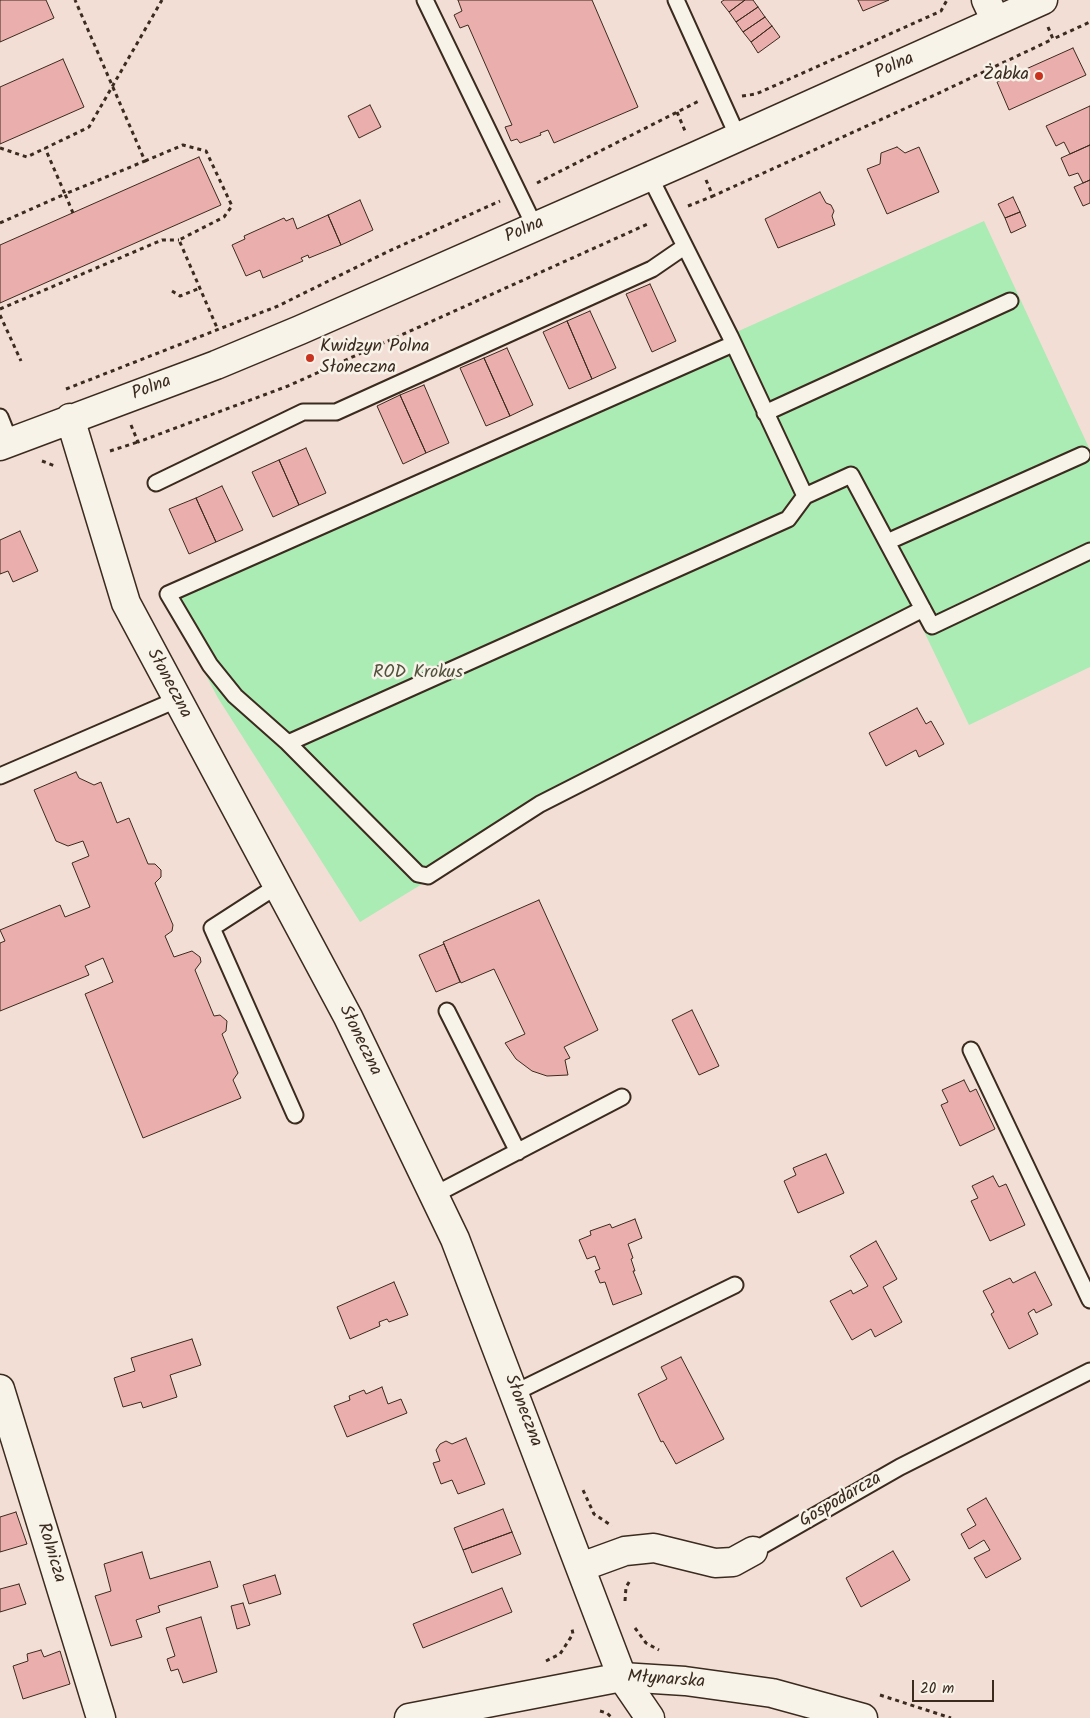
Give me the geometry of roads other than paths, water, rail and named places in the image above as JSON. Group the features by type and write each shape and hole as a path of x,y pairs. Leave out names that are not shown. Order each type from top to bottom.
{"street":[{"name":"Polna","path":"5,444 300,330 738,137 991,11 1043,0"},
{"name":"Słoneczna","path":"70,418 126,603 176,700 348,1017 455,1239 622,1677 650,1718"},
{"name":"Rolnicza","path":"0,1388 101,1718"},
{"name":"Gospodarcza","path":"581,1567 625,1551 654,1548 715,1563 733,1562 753,1551"},
{"name":"Młynarska","path":"409,1718 622,1677 685,1681 772,1693 863,1718"}],"lane":[{"path":"425,0 535,227"},
{"path":"676,0 738,137"},
{"path":"650,176 766,412 805,496"},
{"path":"156,482 302,412 336,412 652,269 684,247"},
{"path":"766,412 1010,301"},
{"path":"733,344 168,594 210,665 235,696 288,742 418,874 428,876 540,804 923,609"},
{"path":"0,417 5,444"},
{"path":"887,542 1082,455"},
{"path":"288,742 788,519 805,496 851,475 932,626 1090,551"},
{"path":"0,776 176,700"},
{"path":"277,886 212,928 295,1115"},
{"path":"447,1011 518,1152"},
{"path":"971,1050 1090,1300"},
{"path":"434,1195 622,1097"},
{"path":"514,1393 735,1285"},
{"name":"Gospodarcza","path":"753,1551 900,1467 1090,1372"}],"place":[{"name":"Żabka","path":"1039,76"},
{"name":"Kwidzyn Polna Słoneczna","path":"310,358"}],"park label":[{"name":"ROD Krokus","path":"418,674"}]}
